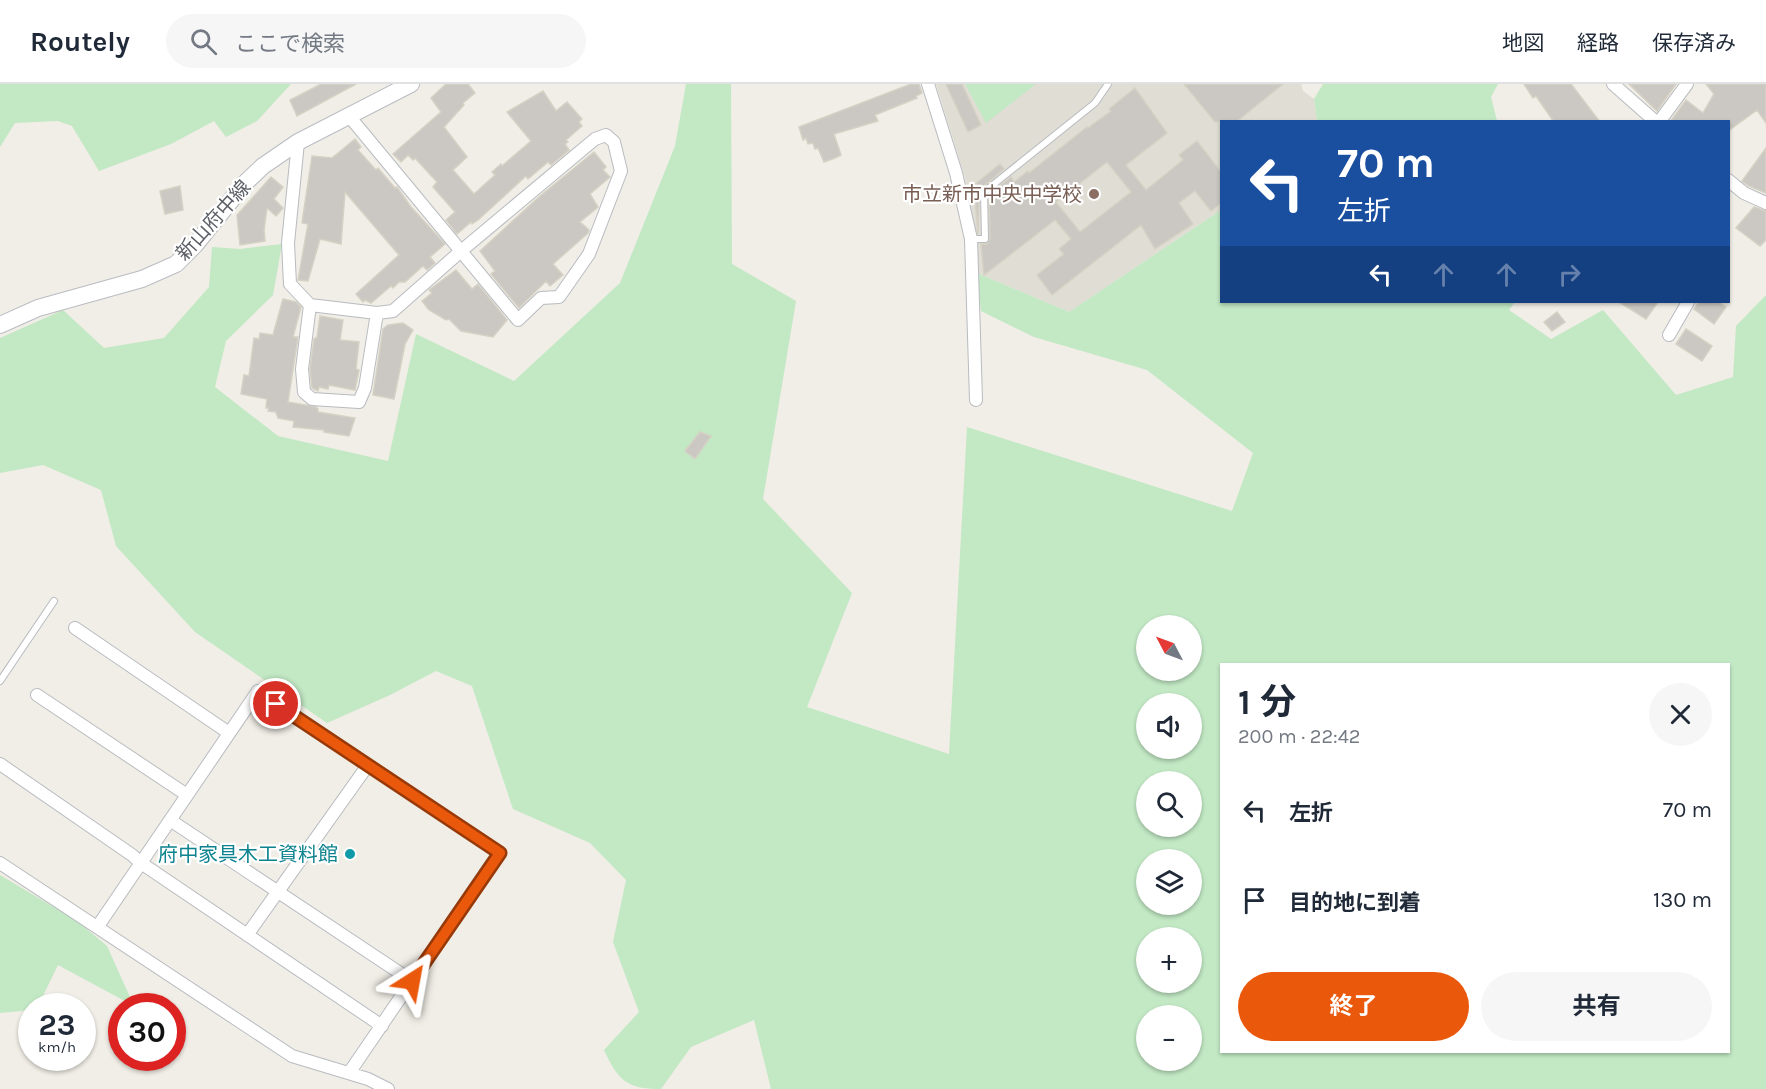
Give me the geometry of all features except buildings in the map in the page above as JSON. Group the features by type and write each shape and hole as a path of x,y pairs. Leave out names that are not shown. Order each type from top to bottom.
{"main road":[{"name":"新山府中線","path":"0,325 38,308 142,279 176,264 195,245 245,183 263,166 298,142 411,84"}],"street":[{"path":"928,84 956,173 971,239 976,400"},
{"path":"1613,84 1656,120"},
{"path":"1660,120 1687,84"},
{"path":"298,142 288,243 290,284 310,305 376,313 393,311 460,251 595,139 606,135 614,142 621,171 589,254 559,297 541,298 518,320 460,251 349,116"},
{"path":"1730,182 1744,193 1766,203"},
{"path":"1669,335 1687,303"},
{"path":"310,305 302,369 304,392 312,399 359,402 365,388 376,313"},
{"path":"75,628 229,733"},
{"path":"98,926 258,691 500,853 349,1073"},
{"path":"37,695 187,795"},
{"path":"0,764 141,863 382,1026"},
{"path":"247,934 368,765"},
{"path":"171,820 412,981"},
{"path":"0,863 292,1056 349,1073 388,1089"}],"lane":[{"path":"971,239 985,239 984,192 1095,103 1108,84"},
{"path":"0,681 54,601"}],"shaded area":[{"name":"市立新市中央中学校","path":"936,84 1301,84 1303,91 1314,99 1317,120 1220,120 1220,211 1069,312 977,273 965,178"}],"green space":[{"path":"0,84 291,84 257,121 226,137 214,121 171,144 99,171 72,126 58,121 15,123 0,147"},
{"path":"686,84 731,84 732,264 796,301 763,499 852,593 807,707 949,754 967,427 1232,511 1253,453 1147,370 1034,337 981,311 977,273 1069,312 1220,211 1220,303 1514,303 1509,310 1551,339 1603,310 1676,395 1733,377 1736,326 1766,295 1766,1089 771,1089 754,1020 691,1047 661,1089 631,1085 619,1076 604,1050 639,1012 613,942 626,880 590,843 513,809 472,686 436,671 390,695 327,723 195,632 116,546 101,490 43,465 0,473 0,338 63,310 104,348 164,338 209,287 212,247 240,249 282,244 273,295 226,341 215,387 278,436 388,461 416,334 514,381 620,283 675,146"},
{"path":"965,84 1036,84 986,123"},
{"path":"1323,84 1498,84 1491,97 1497,120 1317,120 1314,99"},
{"path":"0,875 77,921 107,946 128,993 110,993 58,965 44,993 18,993 18,1011 0,1013"}],"place":[{"name":"市立新市中央中学校","path":"1094,194"},
{"name":"府中家具木工資料館","path":"350,854"}],"route":[{"path":"276,704 500,853 412,981"}]}
